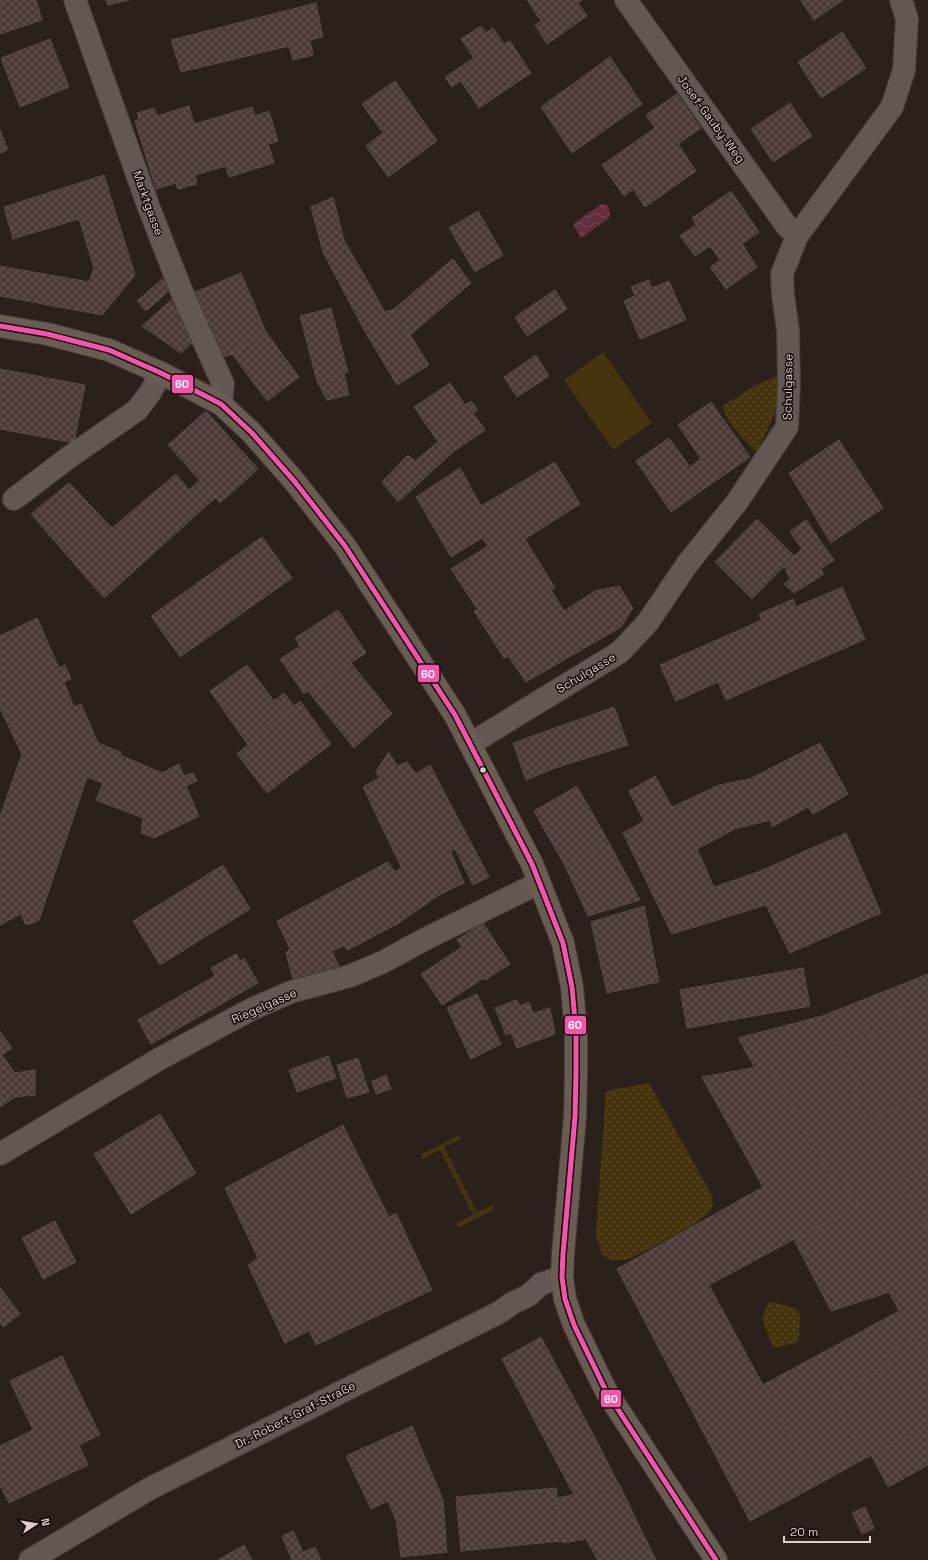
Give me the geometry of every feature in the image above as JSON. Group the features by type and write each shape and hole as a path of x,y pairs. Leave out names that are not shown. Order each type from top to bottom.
{"main road":[{"path":"0,326 47,334 109,350 161,373 221,404 252,433 290,476 345,546 446,699 532,864 563,943 572,987 576,1032 575,1117 562,1254 562,1277 565,1299 574,1325 606,1392 716,1560"}],"street":[{"name":"Marktgasse","path":"74,0 152,215 181,290 223,384 221,404"},
{"name":"Josef-Gauby-Weg","path":"626,0 786,225 797,236"},
{"name":"Schulgasse","path":"470,744 620,652 648,622 688,563 737,502 787,427 789,386 788,330 783,295 782,274 797,236 892,107 904,70 907,19 902,0"},
{"path":"14,499 68,458 137,410 150,393 161,373"},
{"name":"Riegelgasse","path":"0,1154 161,1058 252,1009 291,992 350,976 369,968 434,934 539,883"},
{"name":"Dr.-Robert-Graf-Straße","path":"30,1560 149,1489 500,1312 511,1304 529,1295 541,1284 562,1277"}],"shaded area":[{"path":"603,352 652,423 613,450 564,380"},
{"path":"777,376 778,389 775,413 757,452 732,425 723,406 756,385"},
{"path":"649,1083 710,1192 713,1205 708,1213 700,1220 676,1235 631,1258 612,1260 602,1255 596,1235 606,1091"},
{"path":"458,1136 462,1138 444,1147 477,1212 494,1204 493,1210 460,1227 455,1224 473,1215 440,1150 422,1159 422,1154"},
{"path":"772,1302 797,1309 800,1314 799,1340 796,1343 773,1348 762,1319 768,1303"}],"water":[{"path":"601,204 607,205 610,213 609,218 581,238 573,224"}],"building":[{"path":"0,0 36,0 42,20 0,34"},
{"path":"106,0 129,0 108,5"},
{"path":"527,0 582,0 578,3 587,16 547,44 535,25 541,21"},
{"path":"843,0 814,20 801,1"},
{"path":"316,3 323,37 310,40 313,55 293,60 289,46 181,72 171,40"},
{"path":"481,26 486,33 493,28 504,44 510,41 531,73 479,108 461,81 452,87 445,77 474,58 461,39"},
{"path":"842,32 866,68 821,98 798,62"},
{"path":"50,39 69,87 20,107 1,58"},
{"path":"610,57 642,104 572,153 541,107"},
{"path":"395,81 437,141 388,177 366,146 383,133 362,104"},
{"path":"677,94 701,128 678,144 696,171 645,207 633,189 624,196 602,165 655,128 646,115"},
{"path":"790,103 812,136 773,162 751,129"},
{"path":"189,106 194,124 252,107 255,116 269,111 278,141 268,144 274,163 229,177 226,166 195,175 197,184 178,189 176,183 156,189 135,121 139,119 137,113 154,108 157,116"},
{"path":"0,130 8,150 0,153"},
{"path":"104,175 135,275 102,315 0,296 0,266 89,282 94,268 79,219 13,239 4,207"},
{"path":"731,191 759,232 742,244 757,267 726,289 710,267 720,260 710,246 695,256 680,236 696,225 692,218"},
{"path":"333,197 344,240 385,312 394,309 429,365 397,385 363,328 323,252 311,207"},
{"path":"478,211 503,255 475,272 449,228"},
{"path":"453,259 471,283 410,335 394,309"},
{"path":"241,273 266,332 232,354 221,358 195,292"},
{"path":"162,279 171,289 146,311 137,301"},
{"path":"649,280 652,288 669,281 686,320 640,339 624,301 635,296 631,287"},
{"path":"555,290 567,309 527,336 515,317"},
{"path":"175,297 194,341 181,353 142,326"},
{"path":"331,308 348,372 317,381 300,316"},
{"path":"266,332 299,377 267,401 232,354"},
{"path":"536,355 549,376 517,397 504,377"},
{"path":"0,369 85,385 74,443 0,429"},
{"path":"344,373 349,395 327,400 317,381"},
{"path":"450,383 465,405 471,401 478,410 473,413 485,430 453,452 438,442 414,407"},
{"path":"711,402 750,457 671,512 636,461 669,438 690,467 701,459 678,425"},
{"path":"206,411 258,469 220,503 168,445"},
{"path":"839,440 883,508 831,543 789,473"},
{"path":"438,442 453,452 398,502 382,482 408,455 415,461"},
{"path":"555,462 580,504 525,539 555,588 551,590 564,611 595,591 619,586 633,608 621,627 526,682 508,656 504,658 474,611 478,610 451,569 488,546 482,538 451,557 416,497 460,468 481,506"},
{"path":"176,474 189,490 199,481 215,498 104,598 31,514 69,483 112,528"},
{"path":"757,519 794,556 752,599 715,562"},
{"path":"806,520 834,560 821,569 824,574 794,593 784,584 790,579 784,566 802,549 790,532"},
{"path":"262,537 292,578 180,657 151,616"},
{"path":"842,587 865,639 726,700 718,682 676,701 660,665 762,620 759,614 793,599 796,607"},
{"path":"338,610 366,653 304,694 280,659 300,646 295,638"},
{"path":"37,618 59,668 65,665 71,679 64,682 74,707 81,704 98,743 121,752 120,755 162,773 179,764 184,776 193,773 197,781 186,786 199,816 154,838 141,833 143,818 96,800 103,783 87,777 39,920 31,924 25,924 21,914 0,925 0,816 22,754 0,708 0,636"},
{"path":"351,663 392,714 354,748 308,691"},
{"path":"247,665 274,701 284,693 294,706 248,745 210,691"},
{"path":"300,701 331,744 267,793 237,754"},
{"path":"614,707 628,745 555,768 526,780 513,743"},
{"path":"820,743 848,794 813,814 808,807 772,827 770,820 735,829 697,849 714,887 758,872 846,833 881,913 790,953 766,905 672,934 623,833 644,821 629,791 655,776 672,807 719,785 750,779"},
{"path":"389,752 397,766 407,762 416,774 430,765 489,877 473,885 455,849 451,852 464,883 439,895 399,923 348,950 344,946 332,951 339,967 293,980 286,953 290,949 277,921 388,862 395,872 401,867 363,787 379,778 376,771"},
{"path":"577,786 608,841 565,866 534,811"},
{"path":"608,841 640,900 588,916 565,866"},
{"path":"223,865 250,909 160,965 133,921"},
{"path":"644,906 659,982 607,993 591,922"},
{"path":"483,923 510,964 485,980 484,978 442,1005 421,974 462,947 457,940"},
{"path":"236,954 240,961 244,958 258,983 151,1044 138,1020 215,976 211,968"},
{"path":"803,968 810,1006 687,1028 680,990"},
{"path":"928,974 928,995 898,1011 903,1020 872,1037 867,1028 837,1044 859,1085 851,1090 869,1123 928,1091 928,1167 902,1181 928,1230 928,1465 888,1487 871,1455 817,1485 763,1385 899,1311 889,1292 831,1311 794,1240 858,1205 841,1176 833,1181 769,1065 755,1068 738,1038 822,1016"},
{"path":"477,994 501,1044 471,1059 447,1008"},
{"path":"928,995 928,1091 869,1123 851,1090 859,1085 837,1044 867,1028 872,1037 903,1020 898,1011"},
{"path":"517,1000 520,1006 529,1002 535,1019 510,1029 511,1033 506,1035 495,1008"},
{"path":"550,1008 555,1034 517,1048 510,1029 535,1019 533,1013"},
{"path":"0,1031 12,1048 2,1055 15,1073 35,1070 35,1095 15,1097 0,1107"},
{"path":"328,1056 336,1078 297,1092 289,1070"},
{"path":"358,1058 369,1092 347,1098 337,1065"},
{"path":"769,1065 833,1181 841,1176 858,1205 709,1285 817,1485 750,1521 617,1269 763,1187 702,1077"},
{"path":"386,1075 391,1089 376,1094 372,1081"},
{"path":"160,1114 196,1173 131,1214 94,1154"},
{"path":"343,1125 389,1217 396,1213 432,1290 316,1345 309,1331 285,1343 248,1265 258,1258 225,1188"},
{"path":"928,1167 928,1230 902,1181"},
{"path":"55,1221 76,1262 43,1279 22,1238"},
{"path":"0,1287 20,1314 3,1327 0,1323"},
{"path":"541,1337 619,1485 574,1495 502,1359"},
{"path":"915,1338 928,1362 928,1425 866,1458 832,1396 891,1364 886,1354"},
{"path":"62,1356 100,1435 79,1445 88,1465 9,1503 0,1485 0,1446 33,1430 10,1381"},
{"path":"412,1426 443,1500 447,1552 401,1557 396,1520 388,1501 371,1509 346,1456"},
{"path":"620,1485 656,1560 598,1560 586,1539 563,1543 562,1541 557,1498"},
{"path":"556,1488 562,1541 461,1551 456,1497"},
{"path":"865,1507 874,1528 862,1534 852,1513"},
{"path":"293,1531 303,1552 315,1547 321,1560 292,1560 282,1536"},
{"path":"244,1545 252,1560 218,1560"}],"transit line":[{"name":"60","path":"0,326 47,334 109,350 161,373 221,404 252,433 295,482 345,546 455,715 532,864 563,943 572,987 576,1032 576,1075 575,1117 563,1254 562,1277 565,1299 574,1325 606,1391 716,1560"}]}
